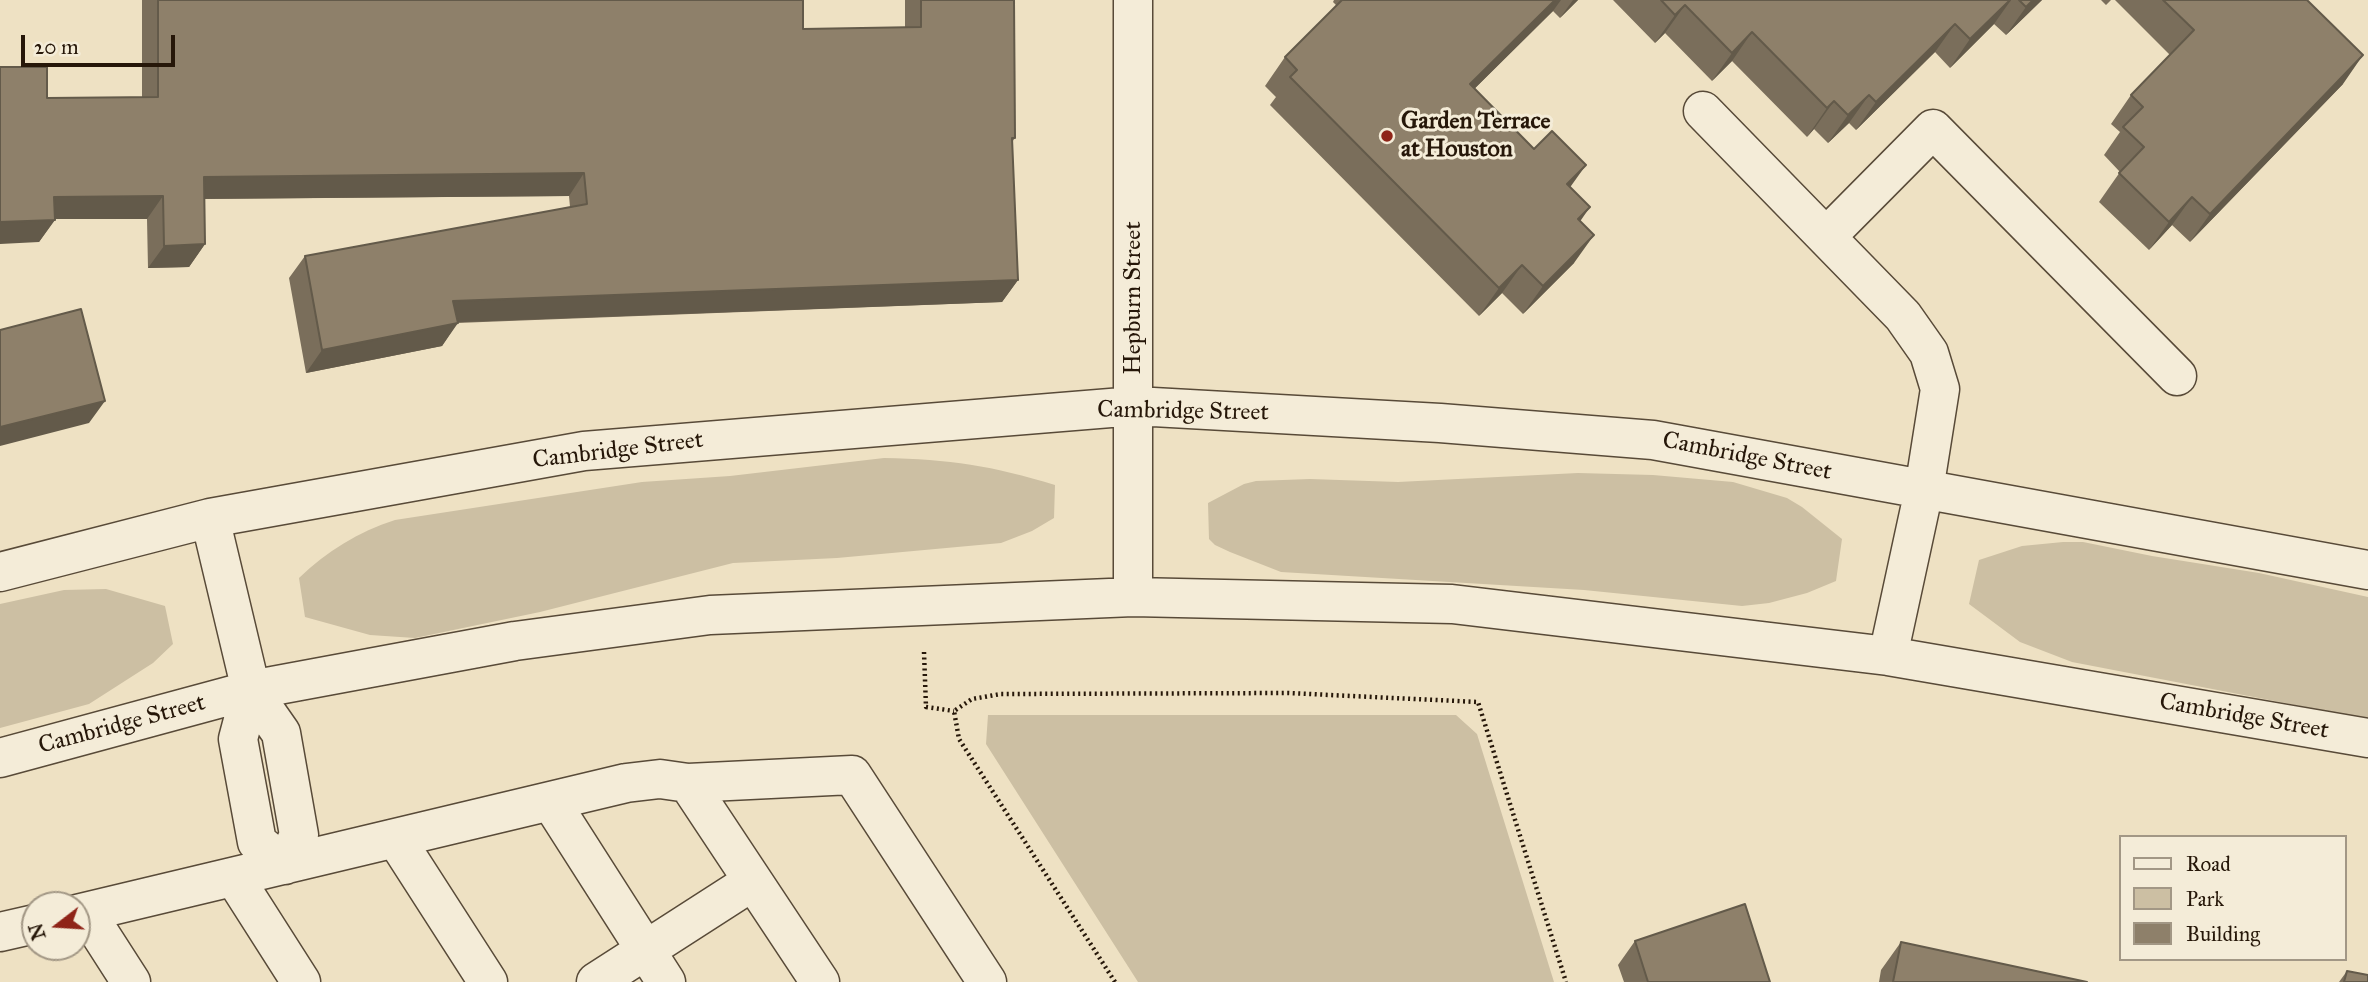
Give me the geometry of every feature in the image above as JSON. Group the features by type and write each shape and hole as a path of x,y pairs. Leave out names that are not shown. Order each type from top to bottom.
{"street":[{"name":"Hepburn Street","path":"1133,0 1133,597"},
{"path":"1703,111 1903,316 1929,353 1940,388 1924,491 1888,656"},
{"path":"1826,237 1933,129 2176,376"},
{"name":"Cambridge Street","path":"0,572 211,518 584,451 1135,406 1440,423 1653,440 2368,570"},
{"path":"211,518 251,690 238,739 257,842 285,865"},
{"name":"Cambridge Street","path":"0,758 251,690 515,641 710,615 1133,597 1452,604 1888,656 2368,738"},
{"path":"91,911 626,783 660,779 688,783 852,775 987,982"},
{"path":"688,783 820,982"},
{"path":"551,802 666,982"},
{"path":"396,839 488,982"},
{"path":"234,877 301,982"},
{"path":"596,982 753,881"},
{"path":"91,926 131,982"},
{"path":"0,932 21,927"}],"path":[{"path":"921,606 926,706 954,711 972,699 1001,694 1288,694 1478,702 1566,982"},
{"path":"954,711 959,739 1115,982"}],"green space":[{"path":"884,458 971,465 1055,485 1054,518 1032,531 1001,543 837,558 733,563 540,612 415,638 370,635 305,617 299,578 344,543 395,520 642,482 730,476"},
{"path":"1578,473 1653,475 1733,482 1787,498 1842,539 1836,581 1807,593 1769,603 1742,606 1584,590 1281,572 1230,552 1209,539 1208,503 1244,484 1256,481 1310,479 1398,482"},
{"path":"2083,542 2259,573 2368,597 2368,719 2072,662 2020,642 1969,604 1979,560 2022,546"},
{"path":"106,589 165,606 173,644 153,663 89,704 0,728 0,604 64,590"},
{"path":"988,715 1456,715 1477,734 1554,982 1138,982 986,744"}],"building":[{"path":"158,0 803,0 803,29 921,27 921,0 1014,0 1015,138 1012,138 1018,280 453,301 458,323 322,350 305,256 587,204 584,173 204,177 205,244 164,246 163,196 54,197 55,220 0,222 0,67 47,67 47,98 158,97"},
{"name":"Garden Terrace at Houston","path":"1342,0 1555,0 1470,84 1534,149 1552,131 1586,165 1567,184 1590,207 1578,219 1594,235 1543,286 1522,265 1499,288 1290,77 1297,70 1285,57"},
{"path":"1661,0 2010,0 1970,39 1955,24 1876,102 1869,95 1848,115 1834,101 1827,108 1752,32 1732,53 1685,5 1675,15"},
{"path":"2019,0 2033,0 2026,7"},
{"path":"2163,0 2307,0 2363,55 2210,214 2192,197 2169,222 2119,173 2144,147 2123,127 2143,107 2131,95 2194,30"},
{"path":"81,309 105,401 0,427 0,330"},
{"path":"1745,904 1770,982 1648,982 1635,941"},
{"path":"1901,942 2087,982 1893,982"},
{"path":"2347,971 2368,975 2368,982 2344,982"}],"place":[{"name":"Garden Terrace at Houston","path":"1387,136"}]}
